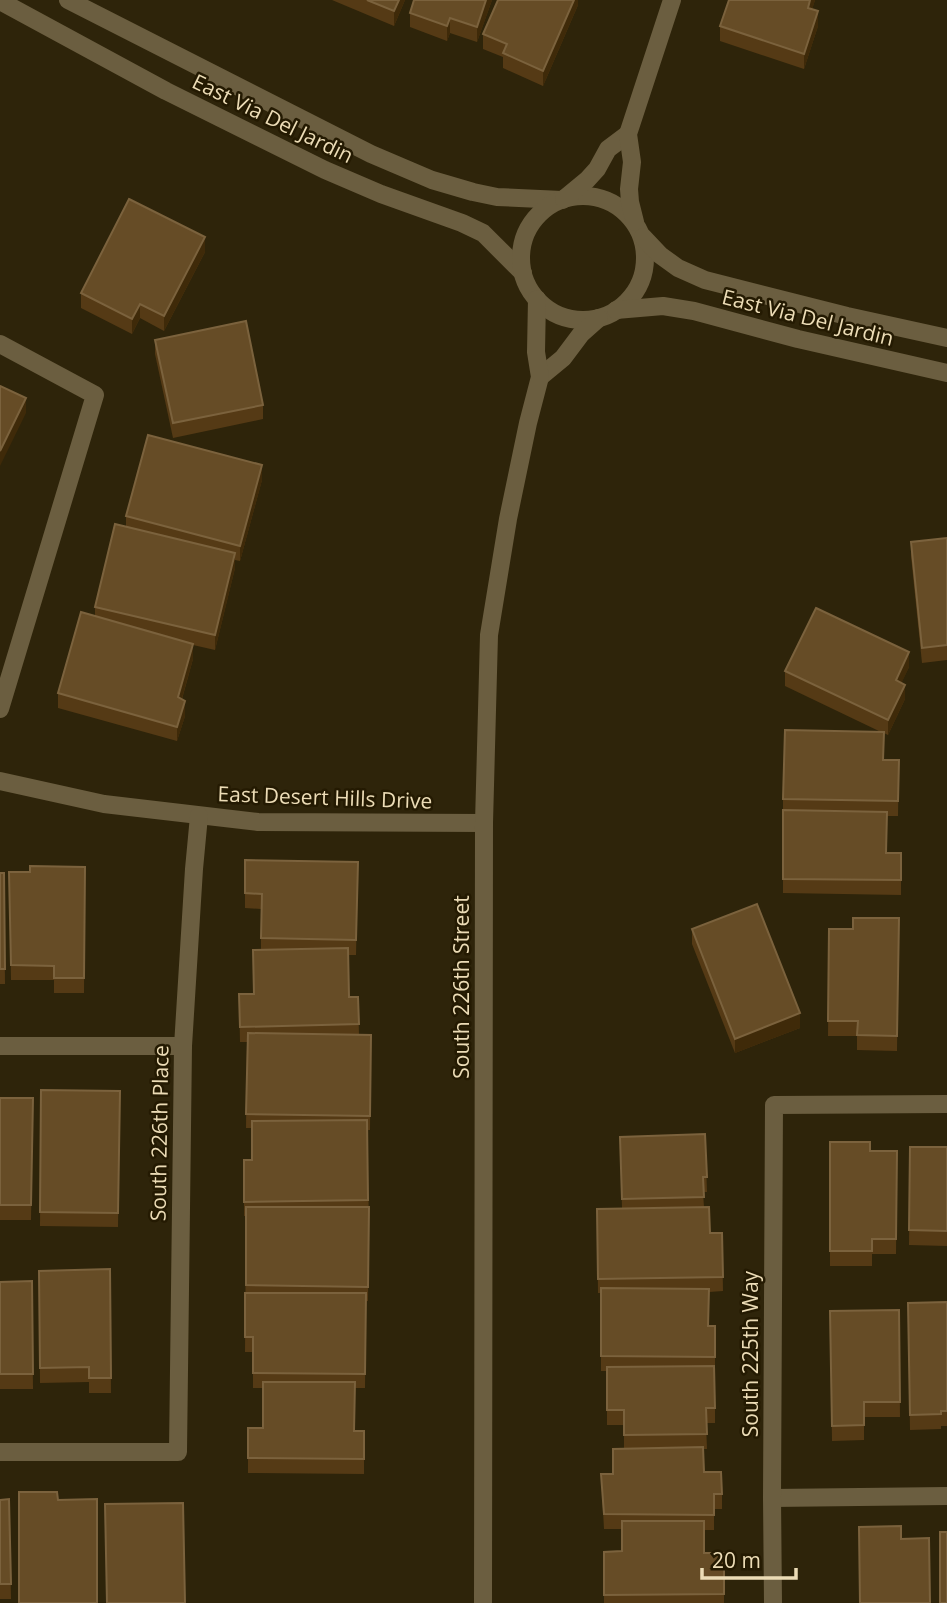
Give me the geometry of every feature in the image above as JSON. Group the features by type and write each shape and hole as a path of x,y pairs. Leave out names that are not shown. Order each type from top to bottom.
{"street":[{"name":"East Via Del Jardin","path":"68,0 370,154 432,180 496,197 563,200"},
{"path":"540,377 563,358 581,334 599,318 630,299 645,268 645,252 630,202 632,162 628,134 673,0"},
{"name":"East Via Del Jardin","path":"0,1 166,91 325,170 483,233 523,273"},
{"path":"599,318 582,320 549,310 528,287 521,255 533,222 546,209 563,200 587,180 597,169 608,149 628,134"},
{"path":"563,200 584,197 605,200 623,211 639,231"},
{"name":"East Via Del Jardin","path":"639,231 660,255 678,268 705,280 947,338"},
{"name":"South 226th Street","path":"483,1603 484,823 489,635 508,519 540,377 536,341 537,299"},
{"name":"East Via Del Jardin","path":"616,310 663,306 947,373"},
{"path":"0,344 95,395 0,709"},
{"name":"East Desert Hills Drive","path":"0,781 104,804 258,822 484,823"},
{"name":"South 226th Place","path":"0,1452 178,1452 183,1046 199,816"},
{"path":"0,1046 183,1046"},
{"name":"South 225th Way","path":"773,1603 774,1105 947,1104"},
{"path":"772,1498 947,1496"}],"building":[{"path":"367,0 399,0 394,11"},
{"path":"414,0 486,0 477,27 450,18 447,26 410,13"},
{"path":"498,0 574,0 543,71 503,53 507,44 483,34"},
{"path":"729,0 810,0 808,8 818,11 804,54 720,26"},
{"path":"129,199 205,237 164,316 140,304 132,319 81,293"},
{"path":"246,321 263,405 173,423 155,340"},
{"path":"0,386 26,398 0,451"},
{"path":"148,435 262,465 240,546 126,516"},
{"path":"115,524 235,553 215,635 95,607"},
{"path":"947,538 947,645 922,648 911,542"},
{"path":"816,608 909,652 896,680 905,685 888,720 785,671"},
{"path":"81,612 193,644 178,697 185,701 177,727 58,693"},
{"path":"785,730 884,732 883,760 899,760 898,801 783,799"},
{"path":"783,810 887,812 886,853 901,853 901,880 783,879"},
{"path":"245,860 358,862 356,940 261,938 262,894 245,893"},
{"path":"30,866 85,867 84,978 54,978 54,966 11,965 9,872 30,872"},
{"path":"0,873 4,873 5,969 0,969"},
{"path":"757,904 800,1013 735,1039 692,929"},
{"path":"853,918 899,918 897,1036 857,1035 858,1021 828,1021 829,929 853,929"},
{"path":"348,948 349,997 358,997 359,1024 240,1027 239,994 254,994 253,950"},
{"path":"248,1033 371,1035 370,1116 246,1114"},
{"path":"41,1090 120,1091 118,1213 40,1212"},
{"path":"0,1098 33,1098 31,1205 0,1205"},
{"path":"367,1120 368,1200 244,1202 244,1160 252,1160 252,1121"},
{"path":"705,1134 707,1177 703,1177 704,1197 622,1199 620,1137"},
{"path":"830,1142 870,1142 870,1151 897,1151 896,1239 872,1239 872,1251 830,1251"},
{"path":"910,1147 947,1147 947,1231 909,1230"},
{"path":"246,1207 369,1207 368,1287 246,1285"},
{"path":"709,1207 710,1233 722,1233 723,1277 598,1279 597,1209"},
{"path":"110,1269 111,1378 89,1378 89,1367 40,1368 39,1271"},
{"path":"32,1281 33,1374 0,1374 0,1282"},
{"path":"601,1288 709,1289 708,1326 715,1326 715,1357 601,1356"},
{"path":"245,1293 366,1293 365,1374 253,1373 253,1337 245,1337"},
{"path":"947,1302 947,1411 941,1411 941,1414 910,1415 908,1303"},
{"path":"899,1310 900,1402 864,1402 864,1425 832,1426 830,1311"},
{"path":"714,1366 715,1408 706,1408 707,1434 624,1435 624,1410 607,1410 607,1367"},
{"path":"263,1382 355,1382 354,1431 364,1431 364,1459 248,1458 248,1428 263,1428"},
{"path":"703,1447 704,1472 721,1472 722,1494 714,1494 714,1515 604,1514 601,1474 613,1474 613,1449"},
{"path":"19,1492 57,1492 58,1500 97,1499 97,1603 19,1603"},
{"path":"9,1499 11,1584 0,1584 0,1500"},
{"path":"183,1503 185,1603 107,1603 105,1504"},
{"path":"622,1521 704,1521 704,1553 724,1553 724,1594 604,1595 604,1552 622,1551"},
{"path":"901,1526 901,1539 929,1538 930,1603 860,1603 859,1527"},
{"path":"940,1532 947,1532 947,1603 940,1603"}]}
